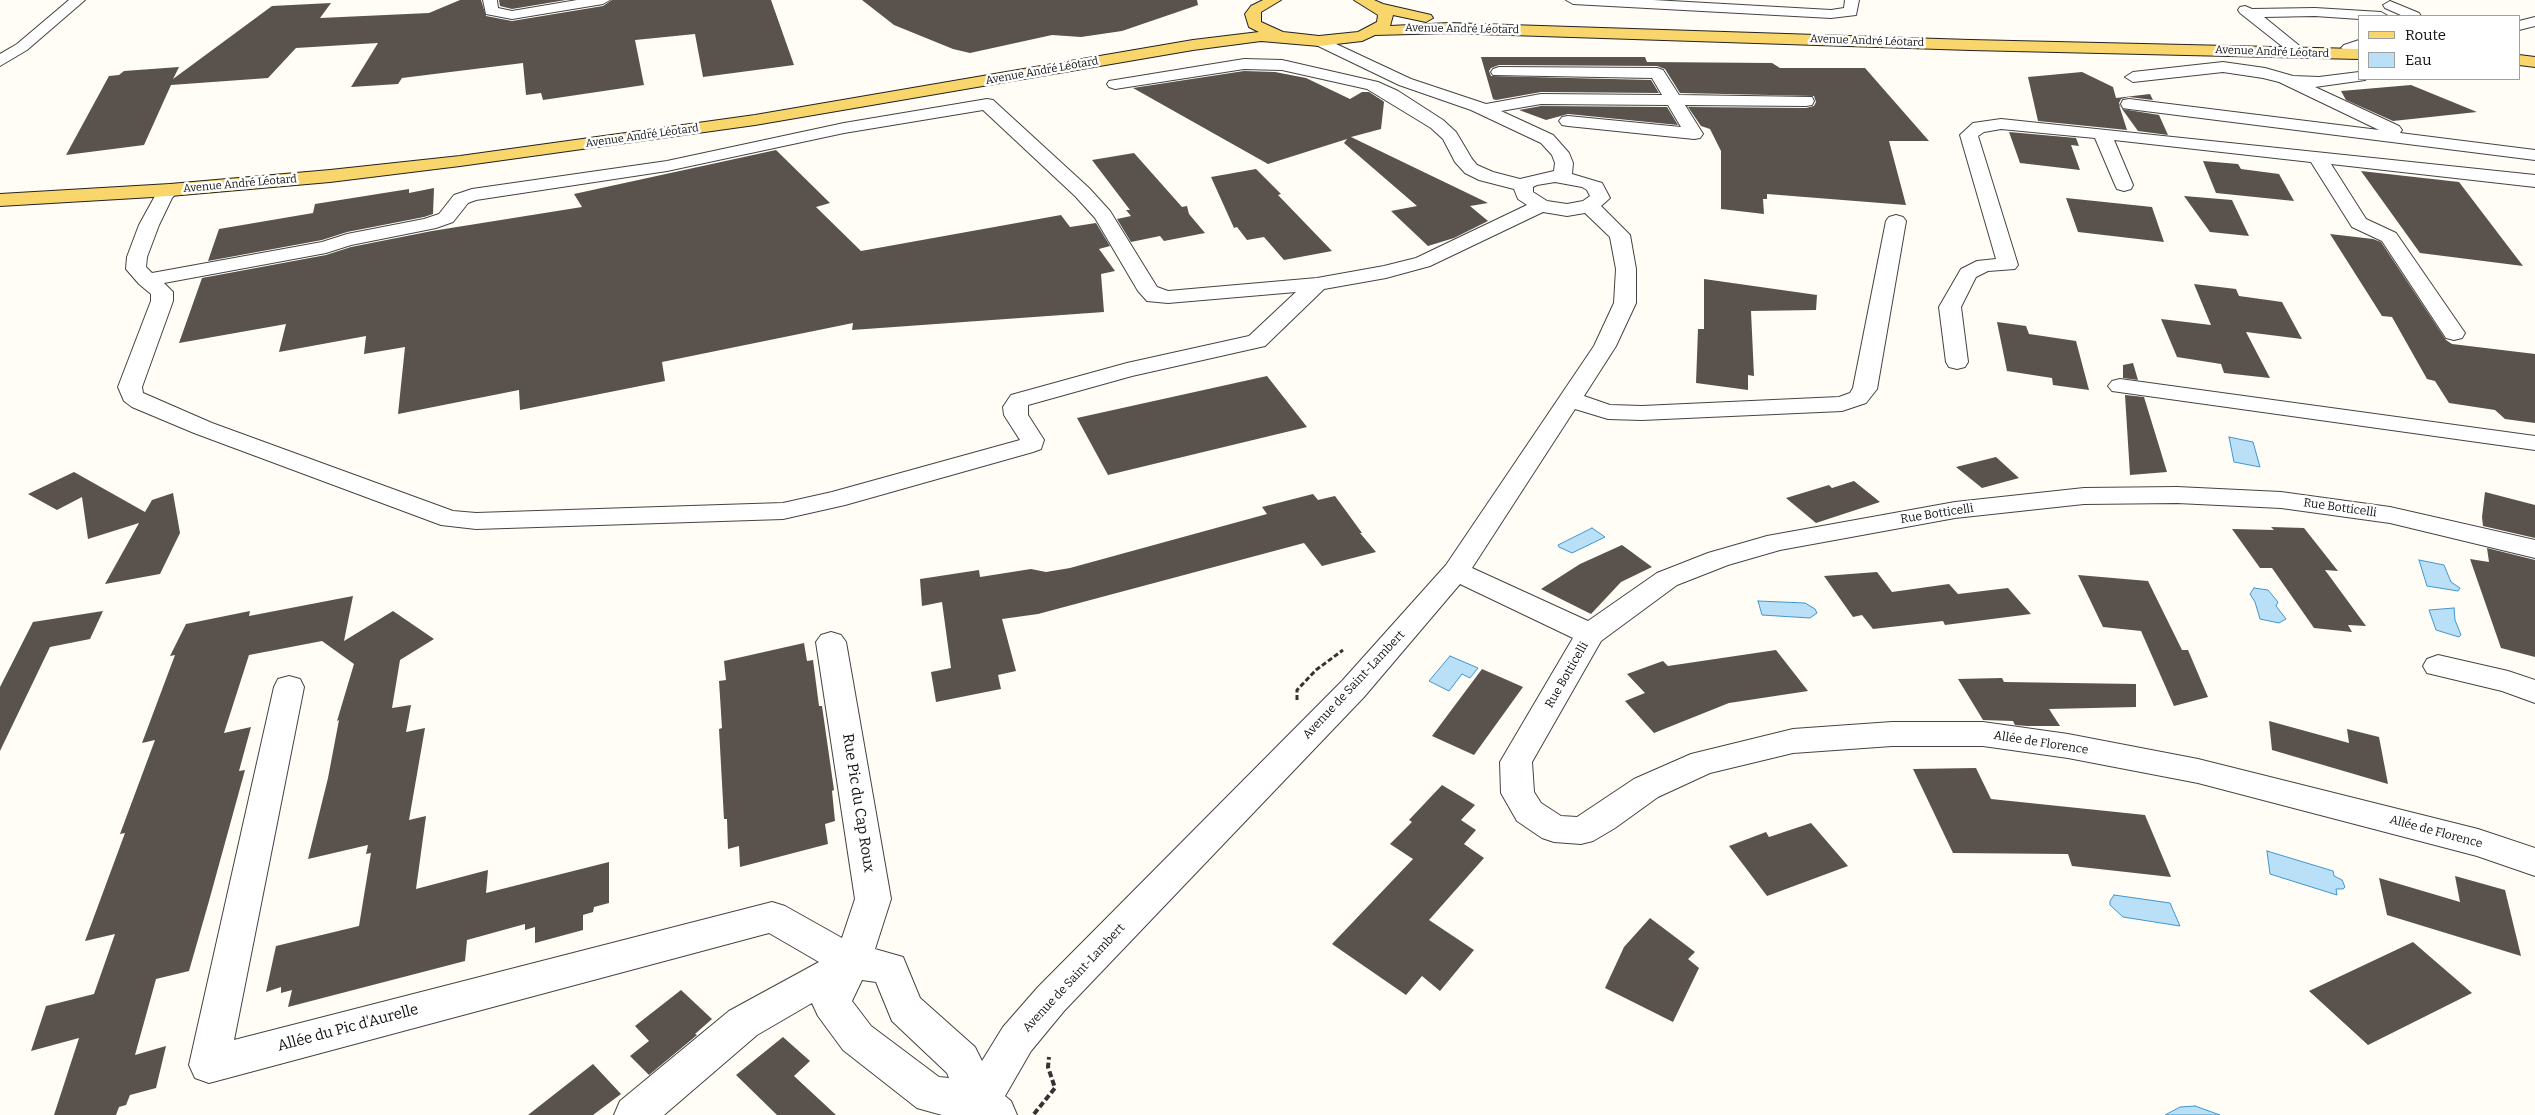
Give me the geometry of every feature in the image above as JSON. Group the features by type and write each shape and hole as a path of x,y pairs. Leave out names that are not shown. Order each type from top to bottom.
{"main road":[{"path":"1274,0 1256,9 1252,19 1260,28 1280,36"},
{"path":"1369,2 1384,13 1386,19 1383,25 1369,33"},
{"name":"Avenue André Léotard","path":"1369,2 1419,17 1516,24 2290,49"},
{"name":"Avenue André Léotard","path":"0,193 172,183 327,170 632,132 846,99 1186,40 1217,33 1252,19"},
{"name":"Avenue André Léotard","path":"0,200 170,190 339,175 626,139 840,106 1193,45 1280,36 1319,41 1416,27 1970,45 2356,49"},
{"path":"2520,54 2535,53"},
{"path":"2520,60 2535,62"}],"street":[{"path":"0,61 22,47 78,0"},
{"path":"490,0 491,11 512,15 603,0"},
{"path":"1573,0 1831,14 1852,12 1852,0"},
{"path":"2290,49 2244,9 2358,27"},
{"path":"2274,14 2385,10 2409,15"},
{"path":"2314,12 2358,19"},
{"path":"2520,26 2535,22"},
{"path":"1369,33 1371,55 1384,73"},
{"path":"1319,41 1384,73 1484,109 1546,139 1560,153 1564,163 1563,176"},
{"path":"1115,84 1236,64 1265,64 1372,84 1392,94 1437,124 1450,136 1464,162 1471,169 1486,176 1524,186"},
{"path":"2132,77 2223,67 2240,68 2286,79 2319,82 2358,77"},
{"path":"1499,72 1657,73 1694,134 1568,121"},
{"path":"2286,79 2401,134 2406,140"},
{"path":"1484,109 1503,104 1541,99 1806,101"},
{"path":"146,280 326,247 347,240 429,224 446,218 462,199 472,195 667,166 844,128 987,104 1082,192 1103,215 1149,291 1155,296 1168,297 1318,284 1386,272 1423,262 1541,206"},
{"path":"2535,155 2124,111 2535,168"},
{"path":"1957,362 1950,307 1958,290 1968,273 1984,265 2008,265 1969,135 1979,128 2001,124 2092,126 2317,157 2535,181"},
{"path":"2092,126 2124,185"},
{"path":"2317,157 2359,223 2389,237 2454,333"},
{"path":"1563,176 1578,179 1596,187 1600,198 1589,206 1567,210 1541,206 1524,196 1524,186 1532,180 1542,177 1563,176"},
{"path":"170,190 164,196 149,225 137,257 136,270 162,292 162,301 130,387 132,396 140,402 203,428 450,519 476,521 783,511 836,499 1032,444 1032,440 1016,415 1015,407 1019,400 1127,370 1257,341 1318,284"},
{"name":"Avenue de Saint-Lambert","path":"981,1110 1017,1039 1051,999 1353,689 1456,571 1540,447 1568,400 1606,346 1624,304 1626,269 1620,235 1589,206"},
{"path":"1568,400 1608,412 1642,413 1842,404 1858,398 1865,388 1896,221"},
{"path":"2120,386 2535,444"},
{"name":"Rue Botticelli","path":"1554,829 1529,812 1518,793 1516,762 1590,634 1667,579 1718,559 1768,544 1955,510 2084,496 2177,495 2281,500 2390,515 2535,549"},
{"path":"1456,571 1590,634"},
{"name":"Rue Pic du Cap Roux","path":"831,642 873,899 852,962"},
{"path":"2438,666 2508,682 2535,692"},
{"name":"Allée du Pic d'Aurelle","path":"290,687 209,1065 772,917 852,962 890,968 906,1009 961,1060 981,1110"},
{"name":"Allée de Florence","path":"1554,829 1581,831 1603,820 1646,788 1702,764 1793,741 1892,734 1984,734 2068,746 2198,771 2478,843 2535,862"},
{"path":"852,962 831,1004 857,1038 931,1095 981,1110"},
{"path":"634,1115 743,1023 852,962"}],"path":[{"path":"1297,690 1316,670 1342,650"}],"water":[{"path":"2229,437 2253,442 2260,467 2234,462"},
{"path":"1592,528 1605,537 1572,553 1559,547 1558,545"},
{"path":"2419,560 2444,565 2451,582 2460,588 2458,591 2427,586"},
{"path":"2254,588 2268,590 2278,602 2276,606 2286,619 2279,623 2260,619 2255,602 2250,594"},
{"path":"1758,601 1805,603 1815,609 1817,613 1810,618 1762,615"},
{"path":"2454,608 2455,620 2461,635 2459,637 2436,630 2429,610"},
{"path":"1450,656 1478,668 1470,678 1462,674 1449,691 1429,681"},
{"path":"2267,851 2333,871 2334,876 2342,880 2345,887 2343,889 2336,889 2337,895 2270,874"},
{"path":"2114,895 2170,903 2180,926 2123,917 2110,905"},
{"path":"2195,1106 2220,1115 2165,1115 2180,1107"}],"building":[{"path":"460,0 481,0 486,16 512,21 603,6 612,0 771,0 794,65 703,77 695,34 635,40 644,85 543,100 541,93 526,95 523,63 402,78 398,84 351,87 378,43 296,48 268,78 171,85 144,145 66,155 109,76 119,75 124,71 179,67 173,79 272,6 331,3 320,18 429,13"},
{"path":"499,0 566,0 512,9 500,6"},
{"path":"862,0 1197,0 1198,5 1122,31 1081,37 1052,35 970,53 953,49 894,25"},
{"path":"1481,57 1645,57 1647,62 1772,63 1780,68 1865,68 1929,141 1889,141 1906,205 1767,194 1767,199 1763,199 1764,214 1721,209 1721,151 1710,129 1701,126 1688,107 1806,108 1814,106 1816,102 1814,96 1680,93 1665,69 1657,66 1499,65 1491,68 1489,71 1491,76 1651,80 1659,93 1541,92 1496,100 1493,99"},
{"path":"1244,71 1275,72 1306,78 1350,99 1362,92 1369,92 1384,102 1381,129 1351,137 1488,203 1470,206 1488,221 1454,238 1428,246 1391,211 1417,206 1344,143 1347,139 1268,164 1133,88"},
{"path":"2082,72 2113,87 2116,98 2150,94 2153,100 2129,97 2121,99 2119,103 2121,108 2119,105 2127,130 2038,121 2028,77"},
{"path":"2411,85 2477,112 2393,121 2346,100 2341,91"},
{"path":"1541,106 1667,107 1678,125 1568,114 1546,120 1519,110"},
{"path":"2122,109 2159,115 2168,135 2138,131"},
{"path":"2009,132 2076,138 2079,146 2071,145 2080,170 2020,163"},
{"path":"776,150 830,203 816,207 861,251 1061,215 1070,227 1096,223 1110,246 1099,249 1115,271 1101,274 1104,312 852,330 853,323 662,362 665,381 520,410 519,390 398,414 405,347 364,354 366,336 279,352 286,324 179,343 202,278 326,255 351,247 432,231 582,207 574,194"},
{"path":"1134,153 1182,207 1187,206 1189,214 1205,233 1164,241 1160,236 1131,242 1117,219 1131,216 1126,210 1130,210 1092,160"},
{"path":"2203,161 2238,164 2241,169 2279,174 2294,201 2216,193"},
{"path":"1256,169 1281,194 1278,195 1332,251 1284,260 1264,237 1247,240 1237,227 1234,228 1211,177"},
{"path":"2361,171 2459,182 2523,266 2420,253"},
{"path":"434,188 433,214 424,217 347,232 322,240 208,261 219,229 313,213 315,204 409,189 409,193"},
{"path":"2184,196 2232,200 2249,236 2210,232"},
{"path":"2066,198 2152,207 2164,242 2078,232"},
{"path":"2330,234 2373,239 2381,242 2446,340 2452,344 2535,354 2535,423 2505,419 2495,410 2449,403 2435,381 2427,379 2392,317 2382,316"},
{"path":"1704,279 1817,295 1816,310 1751,311 1754,376 1748,375 1748,390 1696,383 1698,329 1704,329"},
{"path":"2194,284 2236,289 2239,296 2282,302 2302,339 2246,332 2270,378 2224,373 2221,364 2177,357 2161,319 2211,325"},
{"path":"1997,322 2026,326 2029,334 2076,341 2089,390 2053,385 2052,378 2007,371"},
{"path":"2133,363 2138,380 2123,378 2123,365"},
{"path":"1267,376 1307,427 1108,475 1077,418"},
{"path":"2125,395 2144,397 2167,472 2130,475"},
{"path":"1996,457 2019,478 1982,488 1956,467"},
{"path":"74,472 145,512 152,500 173,493 180,533 160,574 105,584 139,523 88,539 82,497 57,510 28,494"},
{"path":"1854,481 1880,502 1816,523 1786,498 1829,485 1832,488"},
{"path":"2485,492 2535,505 2535,538 2483,526 2482,517"},
{"path":"1313,494 1318,500 1335,496 1362,533 1360,533 1376,552 1322,566 1304,543 1038,614 1002,619 1016,671 998,675 1001,689 936,702 931,672 951,668 942,602 922,606 920,579 979,570 980,577 1031,569 1046,572 1070,568 1267,514 1262,507"},
{"path":"2271,527 2304,528 2338,571 2325,570 2366,626 2348,625 2352,632 2314,628 2272,568 2260,568 2232,529 2274,530"},
{"path":"1622,545 1652,567 1621,582 1591,614 1541,589 1580,564"},
{"path":"2487,548 2535,560 2535,657 2501,648 2470,559 2489,562"},
{"path":"1877,572 1892,592 1949,584 1958,594 2008,588 2031,614 1945,625 1943,621 1873,629 1862,615 1853,617 1824,576"},
{"path":"2078,575 2148,581 2182,650 2188,650 2208,697 2174,706 2141,631 2103,627"},
{"path":"353,596 344,641 393,611 434,639 400,660 392,708 411,705 406,732 425,728 409,820 426,816 416,889 488,870 486,893 609,862 609,903 594,907 593,912 583,915 583,930 535,943 535,927 525,930 525,924 467,940 465,961 288,1007 292,990 281,993 281,987 266,992 276,946 359,926 371,853 366,854 368,845 308,859 328,778 339,720 337,721 354,664 322,641 249,655 224,733 251,727 239,771 245,770 209,901 189,971 156,979 135,1055 166,1046 156,1088 130,1095 126,1105 119,1107 116,1115 54,1115 79,1038 31,1051 46,1006 94,994 115,934 85,941 125,833 120,834 155,740 142,743 175,655 170,656 186,624 250,611 249,616"},
{"path":"103,611 90,639 50,647 0,751 0,687 33,622"},
{"path":"804,643 807,661 813,660 819,706 822,706 834,790 832,791 835,821 825,824 828,844 740,867 739,846 728,849 727,819 724,819 719,729 722,728 719,681 726,680 724,661"},
{"path":"1776,650 1808,691 1729,703 1654,733 1625,701 1645,693 1627,674 1663,661 1668,666"},
{"path":"1482,669 1523,687 1474,755 1432,736"},
{"path":"2002,678 2004,682 2136,684 2136,707 2049,709 2060,726 2027,726 2015,725 2013,721 1983,720 1958,679"},
{"path":"2269,721 2349,743 2347,729 2379,737 2388,784 2272,750"},
{"path":"1976,768 1991,799 2145,815 2171,877 2072,866 2068,854 1953,853 1913,769"},
{"path":"1442,785 1475,805 1461,820 1476,830 1464,844 1484,858 1429,920 1474,950 1440,991 1422,976 1406,995 1332,944 1413,859 1390,844 1412,822 1409,820"},
{"path":"1811,823 1848,866 1767,896 1729,846 1766,832 1769,837"},
{"path":"2455,876 2505,890 2521,956 2387,915 2379,878 2460,902"},
{"path":"1650,918 1695,952 1688,959 1699,968 1673,1022 1605,988 1624,947"},
{"path":"2413,942 2472,993 2368,1045 2309,991"},
{"path":"681,990 712,1019 695,1034 697,1035 649,1075 630,1056 649,1041 635,1026"},
{"path":"783,1037 810,1061 794,1076 836,1115 777,1115 736,1075"},
{"path":"593,1064 621,1094 593,1115 528,1115"}]}
